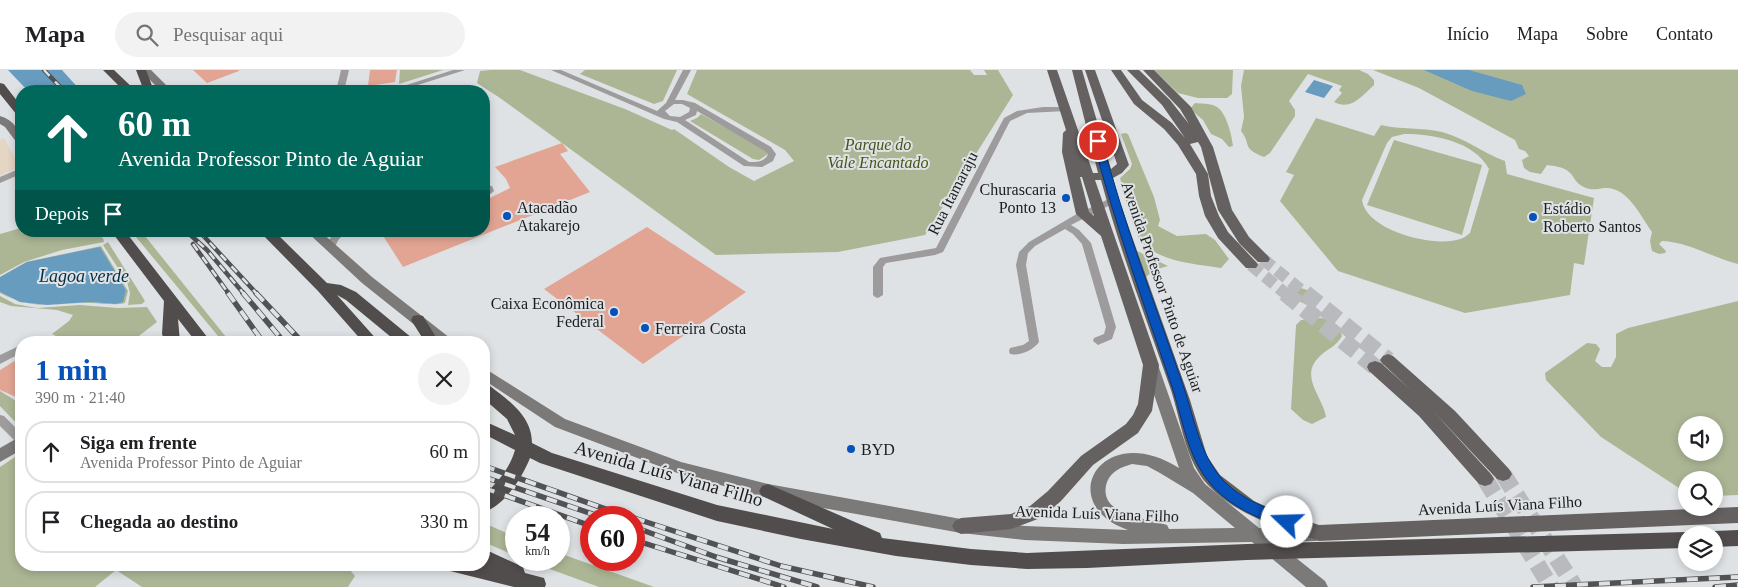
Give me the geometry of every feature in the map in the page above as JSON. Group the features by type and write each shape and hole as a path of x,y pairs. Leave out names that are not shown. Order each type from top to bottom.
{"highway":[{"path":"108,70 124,85"},
{"path":"141,70 147,85"},
{"path":"0,86 15,105"},
{"path":"123,237 199,336"},
{"path":"272,237 366,336"},
{"path":"322,288 336,288 351,296 400,336"},
{"path":"169,336 171,301"},
{"path":"418,320 428,336"},
{"path":"490,500 513,475 521,455 523,441 520,426 492,397"},
{"name":"Avenida Luís Viana Filho","path":"490,430 546,458 717,513 896,548 970,557 1027,561 1678,540"},
{"path":"768,491 896,548"},
{"path":"1723,539 1738,538"},
{"path":"490,560 542,585"},
{"path":"482,571 542,585"}],"main road":[{"path":"145,70 161,85"},
{"path":"1052,70 1086,176 1187,470 1198,489"},
{"name":"Avenida Professor Pinto de Aguiar","path":"1078,70 1113,200 1182,400 1199,458 1214,480 1248,506 1271,517 1319,534"},
{"path":"1071,167 1086,176 1108,176 1119,170 1123,165 1090,70"},
{"path":"1116,70 1138,102 1168,126 1183,143 1202,174"},
{"path":"1132,70 1167,103 1185,127 1193,142 1202,174 1205,196 1212,216 1235,250 1257,262 1225,210 1207,147 1189,114 1174,95 1148,70"},
{"path":"0,119 9,125 15,133"},
{"path":"1070,122 1068,152 1083,214 1095,223 1108,237"},
{"path":"318,237 438,336"},
{"path":"1485,480 1382,363 1449,415 1503,474"},
{"path":"961,526 1020,519 1027,517 1048,502 1083,463 1136,425 1145,410 1151,365"},
{"name":"Avenida Luís Viana Filho","path":"490,377 560,422 680,468 768,491 961,526 1025,533 1114,537 1319,534 1738,515"},
{"path":"0,456 15,445"},
{"path":"1192,535 1134,525 1120,519 1103,505 1097,492 1098,482 1107,467 1126,459 1138,459 1148,460 1162,467 1198,489 1319,587"}],"street":[{"path":"340,70 343,79"},
{"path":"342,85 345,70"},
{"path":"412,85 461,70"},
{"path":"555,70 641,105 665,109 747,164 759,164 770,159 772,154 768,149 690,104 678,102 665,109"},
{"path":"569,75 576,70"},
{"path":"665,109 687,70"},
{"path":"677,90 694,110 687,117 678,119"},
{"name":"Rua Itamaraju","path":"878,294 878,267 883,260 940,250 1007,120 1017,114 1066,109"},
{"path":"0,180 15,174"},
{"path":"1014,351 1026,348 1034,342 1022,265 1024,252 1032,244 1083,214 1113,200"},
{"path":"1065,225 1076,232 1086,244 1111,327 1108,336 1098,341"},
{"path":"330,248 335,237"},
{"path":"0,360 15,352"},
{"path":"0,419 15,435"}],"shaded area":[{"path":"4,138 15,158 15,169 0,175 0,140"}],"green space":[{"path":"400,70 443,70 399,84"},
{"name":"Parque do Vale Encantado","path":"520,70 625,109 672,130 674,129 729,167 754,181 794,161 785,150 687,94 697,70 970,70 974,75 987,75 984,70 998,70 1013,95 925,235 838,252 716,255 490,91 490,85 480,85 477,83 480,71"},
{"path":"585,70 677,70 663,101 654,104 580,74"},
{"path":"1154,70 1233,70 1232,94 1227,98 1198,98 1178,93"},
{"path":"1244,70 1359,70 1368,74 1374,80 1374,85 1356,101 1346,105 1340,104 1334,102 1342,93 1339,90 1342,86 1308,74 1289,101 1295,110 1295,116 1270,153 1264,157 1250,149 1241,131 1244,117 1241,86"},
{"path":"1373,70 1738,70 1738,264 1672,242 1662,241 1659,244 1666,251 1665,253 1659,254 1652,251 1650,241 1652,232 1635,207 1619,191 1608,188 1589,189 1578,183 1567,170 1556,166 1547,165 1541,174 1530,172 1524,168 1522,160 1529,156 1525,151 1519,149 1515,140 1419,88"},
{"path":"1195,103 1210,104 1219,108 1228,124 1233,146 1229,147 1222,139 1211,134 1203,120 1190,109"},
{"path":"701,114 766,150 768,154 759,160 753,159 690,121"},
{"name":"Estádio Roberto Santos","path":"1316,118 1374,136 1381,125 1442,132 1505,161 1507,174 1594,198 1584,265 1574,263 1570,295 1465,313 1338,271 1280,201 1294,175 1286,172","holes":["1415,134 1440,138 1463,146 1482,159 1489,169 1470,233 1463,238 1435,241 1403,235 1375,220 1366,211 1362,200 1387,143 1392,137"]},
{"path":"1121,134 1128,134 1154,197 1160,220 1158,226 1177,236 1206,234 1215,240 1229,259 1221,268 1167,258 1157,254 1141,241 1132,221 1120,178 1130,169 1132,164"},
{"path":"1394,140 1482,165 1462,235 1367,205"},
{"path":"15,230 15,237 101,237 104,242 62,250 24,262 0,275 0,234"},
{"path":"136,237 146,237 225,336 218,336"},
{"path":"108,242 145,301 142,304 128,305 130,293 127,282 103,245"},
{"path":"101,246 128,291 125,303 115,304 126,290 107,261 28,262 0,277 26,262"},
{"path":"1135,250 1168,266 1154,270 1145,278"},
{"path":"1301,288 1316,293 1320,299 1318,303 1307,305 1295,299 1294,293"},
{"path":"0,296 15,304 37,308 80,305 118,308 147,307 157,322 139,336 56,336 52,334 69,321 73,315 57,310 11,306 0,302"},
{"path":"1738,301 1738,495 1723,496 1723,471 1678,471 1678,487 1601,437 1546,380 1545,373 1587,343 1596,344 1600,349 1595,361 1602,367 1611,367 1616,357 1616,334 1628,328"},
{"path":"90,302 115,304 67,304"},
{"path":"1321,318 1335,324 1342,336 1334,346 1313,364 1312,380 1326,417 1312,424 1303,420 1291,409 1296,325 1301,320"},
{"path":"0,391 15,400 15,422 0,406"},
{"path":"15,457 15,571 115,571 95,587 0,587 0,467"},
{"path":"490,526 505,532 505,551 490,545"},
{"path":"570,557 580,561 580,571 609,571 654,587 599,587 555,571 570,571"},
{"path":"118,571 351,571 355,576 348,587 142,587"}],"water":[{"path":"8,70 62,70 76,85 22,85"},
{"path":"1424,70 1469,70 1522,85 1526,94 1511,101 1472,91"},
{"path":"1314,80 1333,86 1324,98 1305,92"},
{"name":"Lagoa verde","path":"100,247 126,290 123,302 115,304 90,302 47,305 20,302 0,292 0,277 27,262"}],"building":[{"path":"193,70 239,70 239,71 207,83"},
{"path":"370,70 397,70 395,82 368,85"},
{"name":"Atacadão Atakarejo","path":"562,143 568,151 560,154 590,192 490,232 490,198 510,188 506,179 495,167"},
{"name":"Ferreira Costa","path":"647,227 746,292 643,364 544,289"},
{"name":"Atacadão Atakarejo","path":"384,237 478,237 403,267"},
{"path":"15,361 15,396 0,390 0,370"}],"tunnel":[{"path":"1263,259 1306,294"},
{"path":"1251,265 1286,294"},
{"path":"1285,293 1375,367"},
{"path":"1305,293 1388,360"},
{"path":"1503,474 1575,587"},
{"path":"1485,479 1551,587"}],"railway":[{"path":"44,70 58,85"},
{"path":"193,237 207,250 244,294"},
{"path":"205,237 257,294"},
{"path":"193,244 229,294"},
{"path":"228,293 259,336"},
{"path":"243,293 279,336"},
{"path":"256,293 296,336"},
{"path":"490,468 597,506"},
{"path":"490,479 580,510"},
{"path":"490,490 580,522"},
{"path":"645,522 781,566 873,587"},
{"path":"645,531 716,557 817,587"},
{"path":"645,543 784,587"},
{"path":"1533,587 1738,577"},
{"path":"1715,587 1738,585"}],"place":[{"name":"Churascaria Ponto 13","path":"1066,198"},
{"name":"Atacadão Atakarejo","path":"507,216"},
{"name":"Estádio Roberto Santos","path":"1533,217"},
{"name":"Caixa Econômica Federal","path":"614,312"},
{"name":"Ferreira Costa","path":"645,328"},
{"name":"BYD","path":"851,449"}],"route":[{"path":"1098,141 1113,200 1182,400 1199,458 1214,480 1230,493 1248,506 1287,522"}]}
